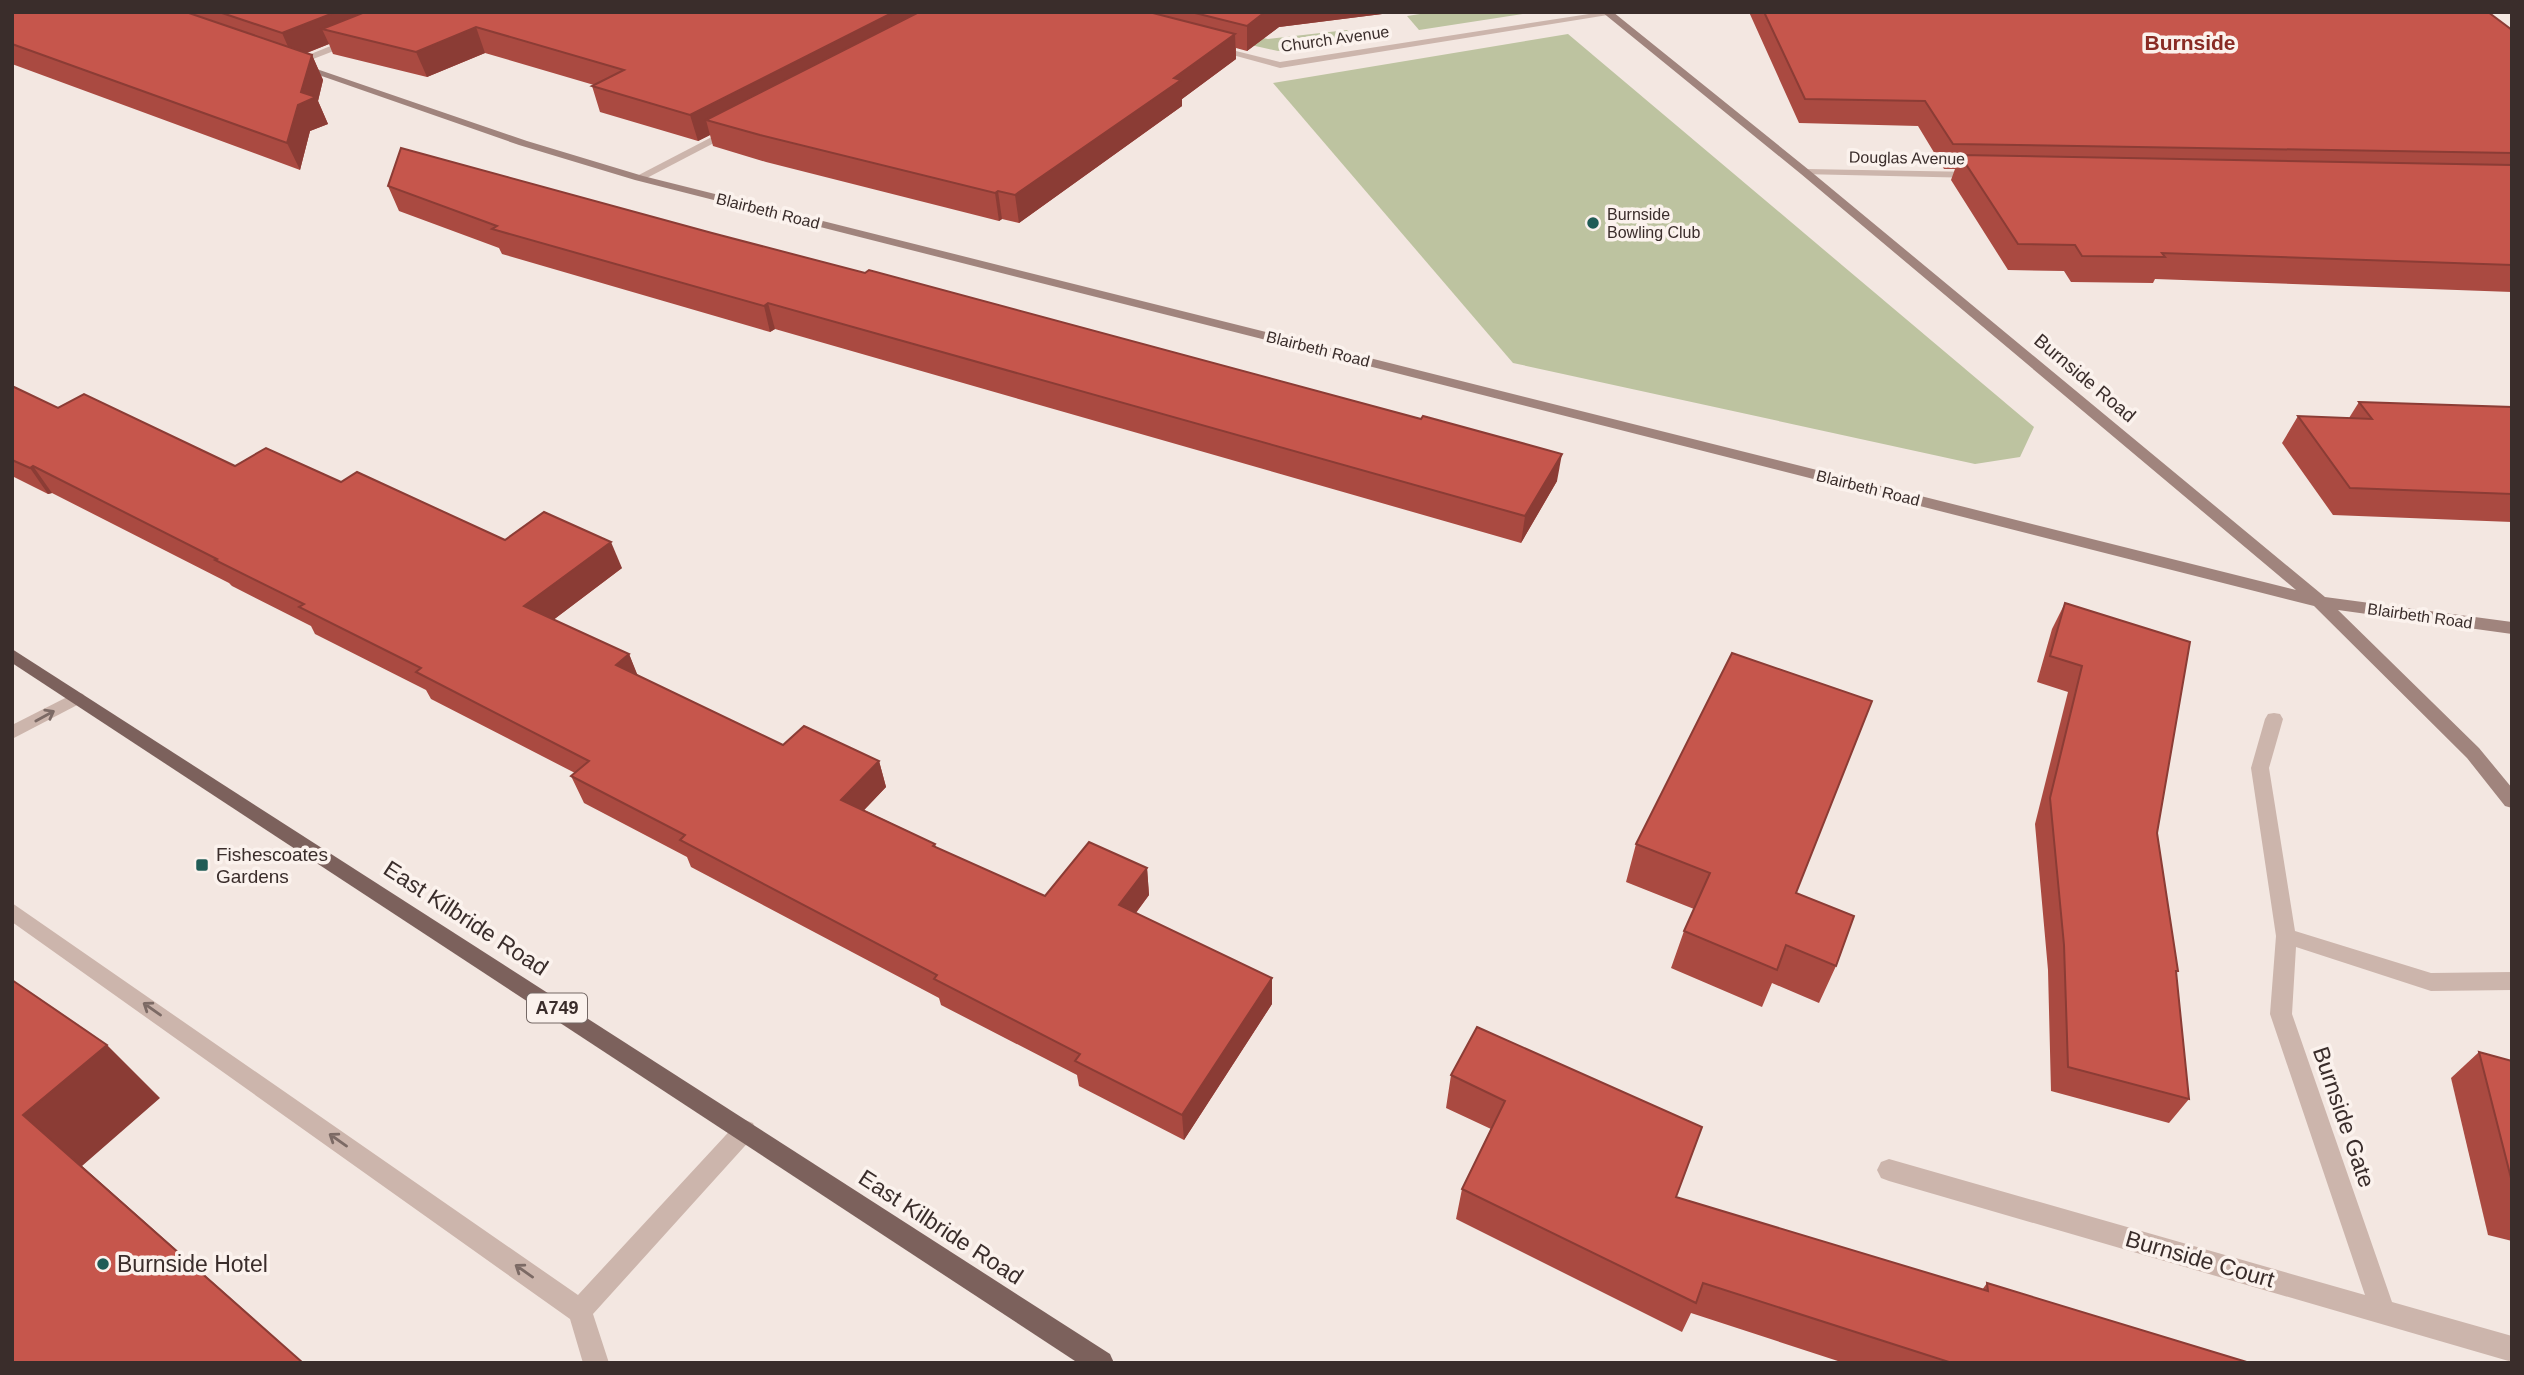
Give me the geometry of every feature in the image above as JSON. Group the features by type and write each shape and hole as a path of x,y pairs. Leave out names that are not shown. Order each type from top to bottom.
{"main road":[{"name":"East Kilbride Road","path":"12,655 1101,1363"}],"street":[{"name":"Church Avenue","path":"1201,45 1280,65 1608,13"},
{"name":"Burnside Road","path":"1608,13 1805,172 2320,602 2473,752 2512,801"},
{"name":"Blairbeth Road","path":"365,36 285,62 523,143 639,178 2320,602 2512,628"},
{"path":"639,178 750,121"},
{"name":"Douglas Avenue","path":"1805,172 1986,175"},
{"path":"12,733 77,698"},
{"name":"Burnside Gate","path":"2274,719 2260,768 2286,936 2281,1014 2383,1311"},
{"path":"12,911 580,1311 596,1363"},
{"path":"2286,936 2431,982 2512,981"},
{"path":"580,1311 745,1130"},
{"name":"Burnside Court","path":"1889,1170 2512,1349"}],"green space":[{"path":"1433,12 1536,12 1419,30 1407,16"},
{"path":"1148,22 1211,27 1268,39 1347,30 1356,39 1278,51"},
{"name":"Burnside Bowling Club","path":"1568,34 2034,427 2020,457 1975,464 1513,363 1273,83"}],"building":[{"path":"12,12 186,12 312,55 301,92 316,97 298,105 287,143 12,44"},
{"path":"219,12 336,12 282,33"},
{"path":"365,12 894,12 690,115 592,86 624,70 476,27 416,52 322,29"},
{"path":"919,12 1149,12 1235,34 1174,78 1181,80 1015,195 998,191 995,193 706,120"},
{"path":"1191,12 1265,12 1247,26"},
{"path":"1764,12 2488,12 2512,30 2512,153 1953,144 1925,101 1805,99"},
{"path":"401,148 712,233 865,273 869,270 1421,419 1423,416 1562,454 1525,516 768,303 764,306 492,229 497,226 388,186"},
{"path":"1960,155 2512,165 2512,265 2162,253 2165,257 2082,256 2075,245 2018,244"},
{"path":"12,386 58,408 84,394 235,466 266,448 341,482 357,472 505,540 544,512 611,542 524,606 629,654 616,665 783,745 804,726 879,761 841,800 935,844 933,846 1045,896 1089,842 1147,868 1119,905 1272,978 1182,1115 1075,1061 1080,1054 934,979 937,975 680,840 685,835 571,776 589,761 416,672 421,668 299,607 304,604 33,466 30,468 12,460"},
{"path":"2359,402 2512,407 2512,494 2350,488 2298,416 2372,419"},
{"path":"2065,603 2190,642 2157,833 2178,971 2189,1099 2068,1067 2064,945 2050,798 2082,666 2050,656"},
{"path":"1732,653 1872,701 1796,893 1854,916 1836,966 1786,945 1777,970 1684,931 1710,873 1636,844"},
{"name":"Burnside Hotel","path":"12,980 107,1045 23,1115 303,1363 12,1363"},
{"path":"1477,1027 1702,1127 1676,1197 1988,1291 1987,1283 2250,1363 1952,1363 1703,1283 1696,1303 1462,1189 1505,1101 1451,1075"},
{"path":"2479,1052 2512,1061 2512,1182"}],"place":[{"name":"Burnside Bowling Club","path":"1593,223"},
{"name":"Fishescoates Gardens","path":"202,865"},
{"name":"Burnside Hotel","path":"103,1264"}],"district":[{"name":"Burnside","path":"2190,42"}]}
